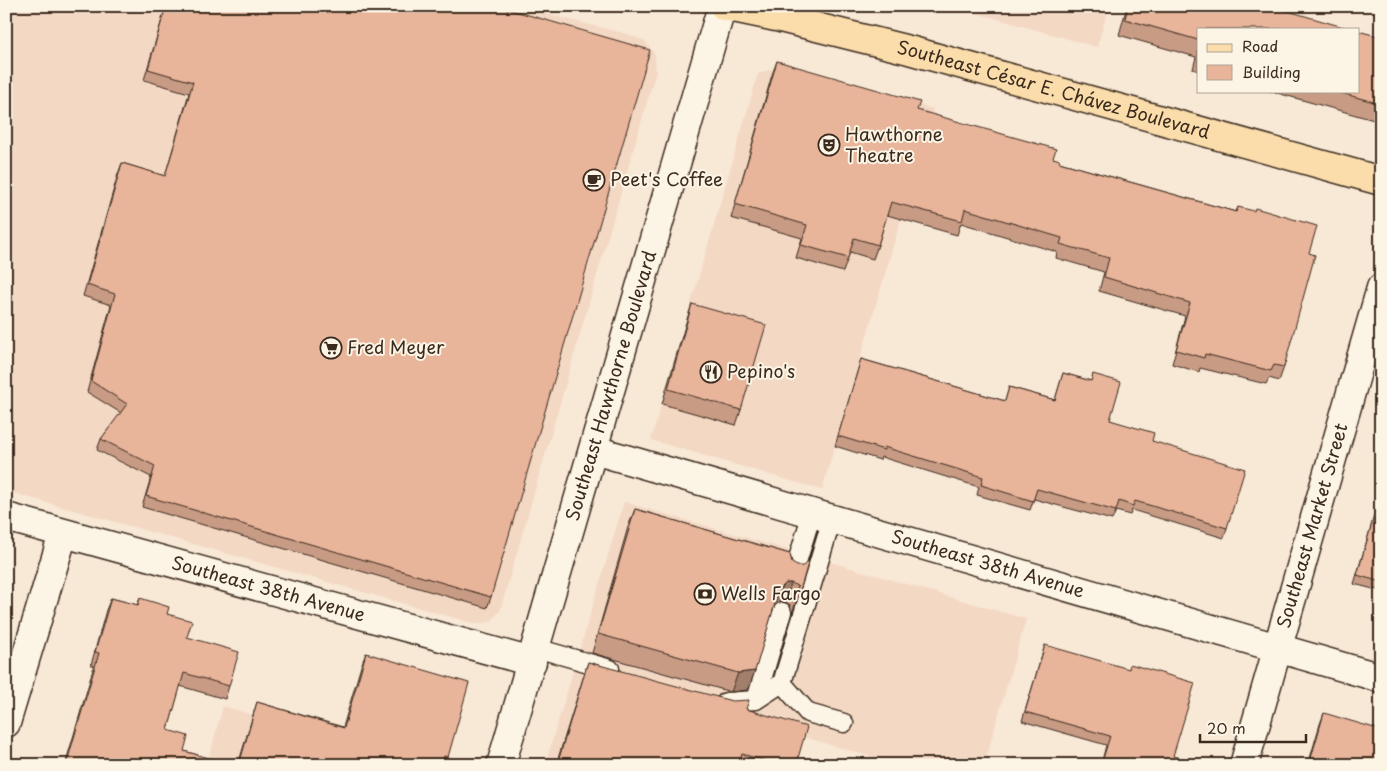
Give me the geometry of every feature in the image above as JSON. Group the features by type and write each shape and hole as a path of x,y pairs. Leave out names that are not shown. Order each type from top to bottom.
{"main road":[{"name":"Southeast César E. Chávez Boulevard","path":"723,6 909,50 1381,181"}],"street":[{"name":"Southeast Hawthorne Boulevard","path":"502,765 723,6"},
{"name":"Southeast Market Street","path":"1244,765 1381,288"},
{"name":"Southeast 38th Avenue","path":"594,450 1381,678"},
{"name":"Southeast 38th Avenue","path":"6,517 63,534 534,655"},
{"path":"6,723 63,534"}],"lane":[{"path":"793,576 822,516"},
{"path":"712,698 730,703 756,700 782,683 822,516"},
{"path":"756,700 782,612"},
{"path":"534,655 628,674"},
{"path":"782,683 808,713 844,723"}],"shaded area":[{"name":"Fred Meyer","path":"6,6 515,6 627,34 645,41 655,55 656,71 500,611 490,622 476,624 6,491"},
{"path":"952,6 1109,6 1097,47"},
{"path":"781,66 933,109 822,490 651,440 758,74"},
{"path":"624,502 1026,619 984,765 898,765 704,707 687,765 545,765"},
{"path":"223,706 425,765 207,765"}],"building":[{"name":"Fred Meyer","path":"166,6 497,6 650,50 491,597 146,496 155,466 101,439 127,404 91,381 115,294 87,285 122,163 165,176 193,82 148,69"},
{"path":"1128,6 1281,6 1281,9 1347,28 1197,28 1197,40 1125,19"},
{"path":"1360,32 1381,37 1381,104 1338,92 1360,92"},
{"path":"777,61 920,102 917,110 1056,149 1053,158 1060,160 1059,162 1236,212 1238,207 1254,211 1255,208 1317,226 1309,253 1315,255 1284,367 1274,365 1271,371 1205,354 1204,358 1176,350 1190,303 1104,277 1109,258 1060,244 1062,238 965,209 962,221 891,202 878,245 854,238 848,258 801,245 807,225 735,204"},
{"name":"Pepino's","path":"692,304 766,325 741,410 668,389"},
{"path":"861,359 1005,401 1009,387 1055,400 1063,373 1091,381 1093,374 1121,382 1110,420 1154,433 1152,441 1245,469 1227,528 1135,501 1133,506 1119,501 1116,511 1037,489 1033,501 981,485 983,477 884,447 884,450 838,436"},
{"path":"1379,499 1381,500 1381,582 1357,575"},
{"name":"Wells Fargo","path":"635,509 790,554 792,563 797,566 803,566 809,560 799,594 797,586 791,583 786,583 779,590 755,671 738,673 598,634"},
{"path":"111,598 138,605 140,598 169,607 167,614 192,621 187,637 239,652 229,686 184,673 168,730 188,736 184,751 233,765 66,765 99,653 95,652"},
{"path":"1045,645 1129,669 1130,664 1195,683 1173,756 1183,759 1181,765 1101,765 1110,736 1025,712"},
{"path":"366,653 469,683 448,757 444,756 441,765 239,765 257,702 344,728"},
{"path":"588,662 732,701 749,700 746,709 807,727 796,765 780,765 742,754 739,765 557,765"},
{"path":"1324,713 1381,730 1381,765 1309,765"}],"place":[{"name":"Hawthorne Theatre","path":"829,145"},
{"name":"Peet's Coffee","path":"594,180"},
{"name":"Fred Meyer","path":"331,348"},
{"name":"Pepino's","path":"711,372"},
{"name":"Wells Fargo","path":"705,594"}]}
